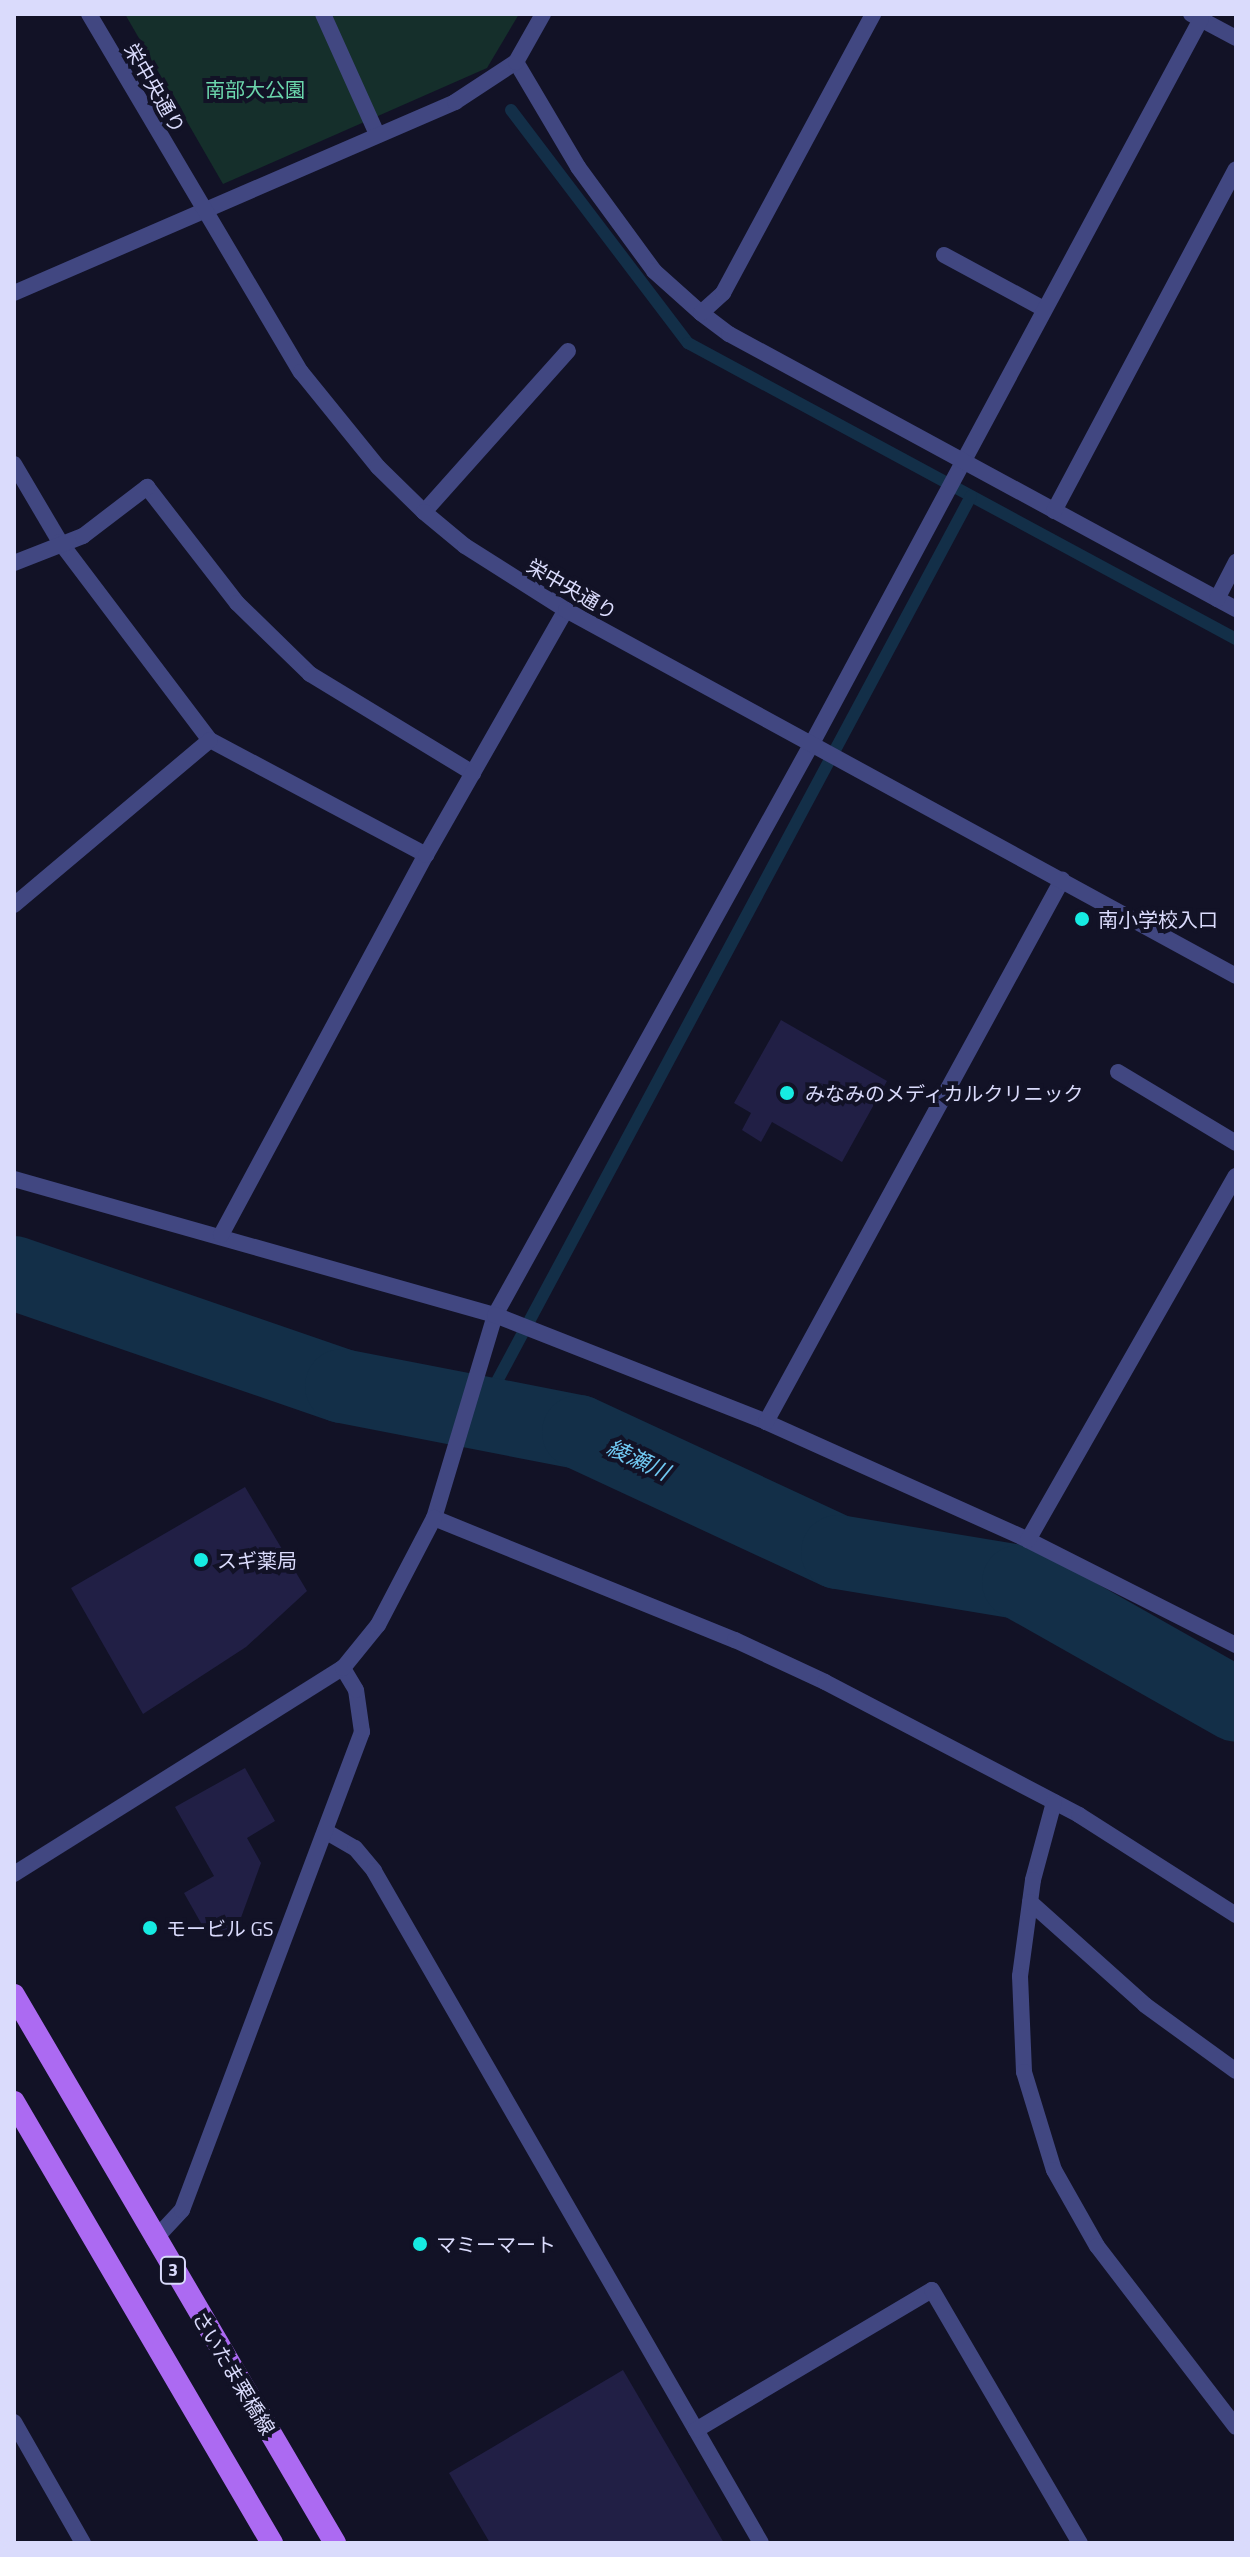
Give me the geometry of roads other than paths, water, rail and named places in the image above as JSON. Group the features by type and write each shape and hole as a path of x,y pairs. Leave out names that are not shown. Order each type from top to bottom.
{"main road":[{"name":"さいたま栗橋線","path":"14,1995 154,2240 335,2543"},
{"path":"14,2102 272,2543"}],"street":[{"name":"栄中央通り","path":"89,14 301,372 378,467 424,512 465,546 566,610 1236,976"},
{"path":"323,14 377,134"},
{"path":"14,293 455,102 516,62 543,14"},
{"path":"701,313 723,293 873,14"},
{"path":"14,1874 343,1668 378,1625 434,1518 495,1315 811,745 1196,17 1236,38"},
{"path":"516,62 578,167 654,271 701,313 729,334 1236,609"},
{"path":"1054,511 1236,169"},
{"path":"944,255 1044,309"},
{"path":"424,512 568,351"},
{"path":"14,464 60,542 210,740 426,855"},
{"path":"14,563 60,542 83,536 147,487 237,603 310,674 473,773"},
{"path":"1217,599 1236,562"},
{"path":"221,1235 426,855 566,610"},
{"path":"14,905 210,740"},
{"path":"766,1422 1062,880"},
{"path":"1118,1072 1236,1143"},
{"path":"1028,1540 1236,1176"},
{"path":"14,1179 221,1235 495,1315 766,1422 1028,1540 1236,1645"},
{"path":"434,1518 735,1640 1054,1802 1236,1915"},
{"path":"154,2240 182,2210 362,1732 356,1690 343,1668"},
{"path":"1054,1802 1030,1902 1020,1976 1024,2072 1054,2170 1097,2246 1236,2427"},
{"path":"325,1831 355,1848 374,1871 761,2543"},
{"path":"1030,1902 1145,2005 1236,2071"},
{"path":"696,2430 932,2290 1080,2543"},
{"path":"14,2422 83,2543"}],"waterway":[{"path":"511,110 688,343 1236,639"},
{"path":"480,1413 971,496"},
{"name":"綾瀬川","path":"14,1273 342,1386 579,1432 838,1552 1019,1582 1236,1705"}],"place":[{"name":"南小学校入口","path":"1082,919"},
{"name":"みなみのメディカルクリニック","path":"787,1093"},
{"name":"スギ薬局","path":"201,1560"},
{"name":"モービル GS","path":"150,1928"},
{"name":"マミーマート","path":"420,2244"}],"park label":[{"name":"南部大公園","path":"255,89"}]}
